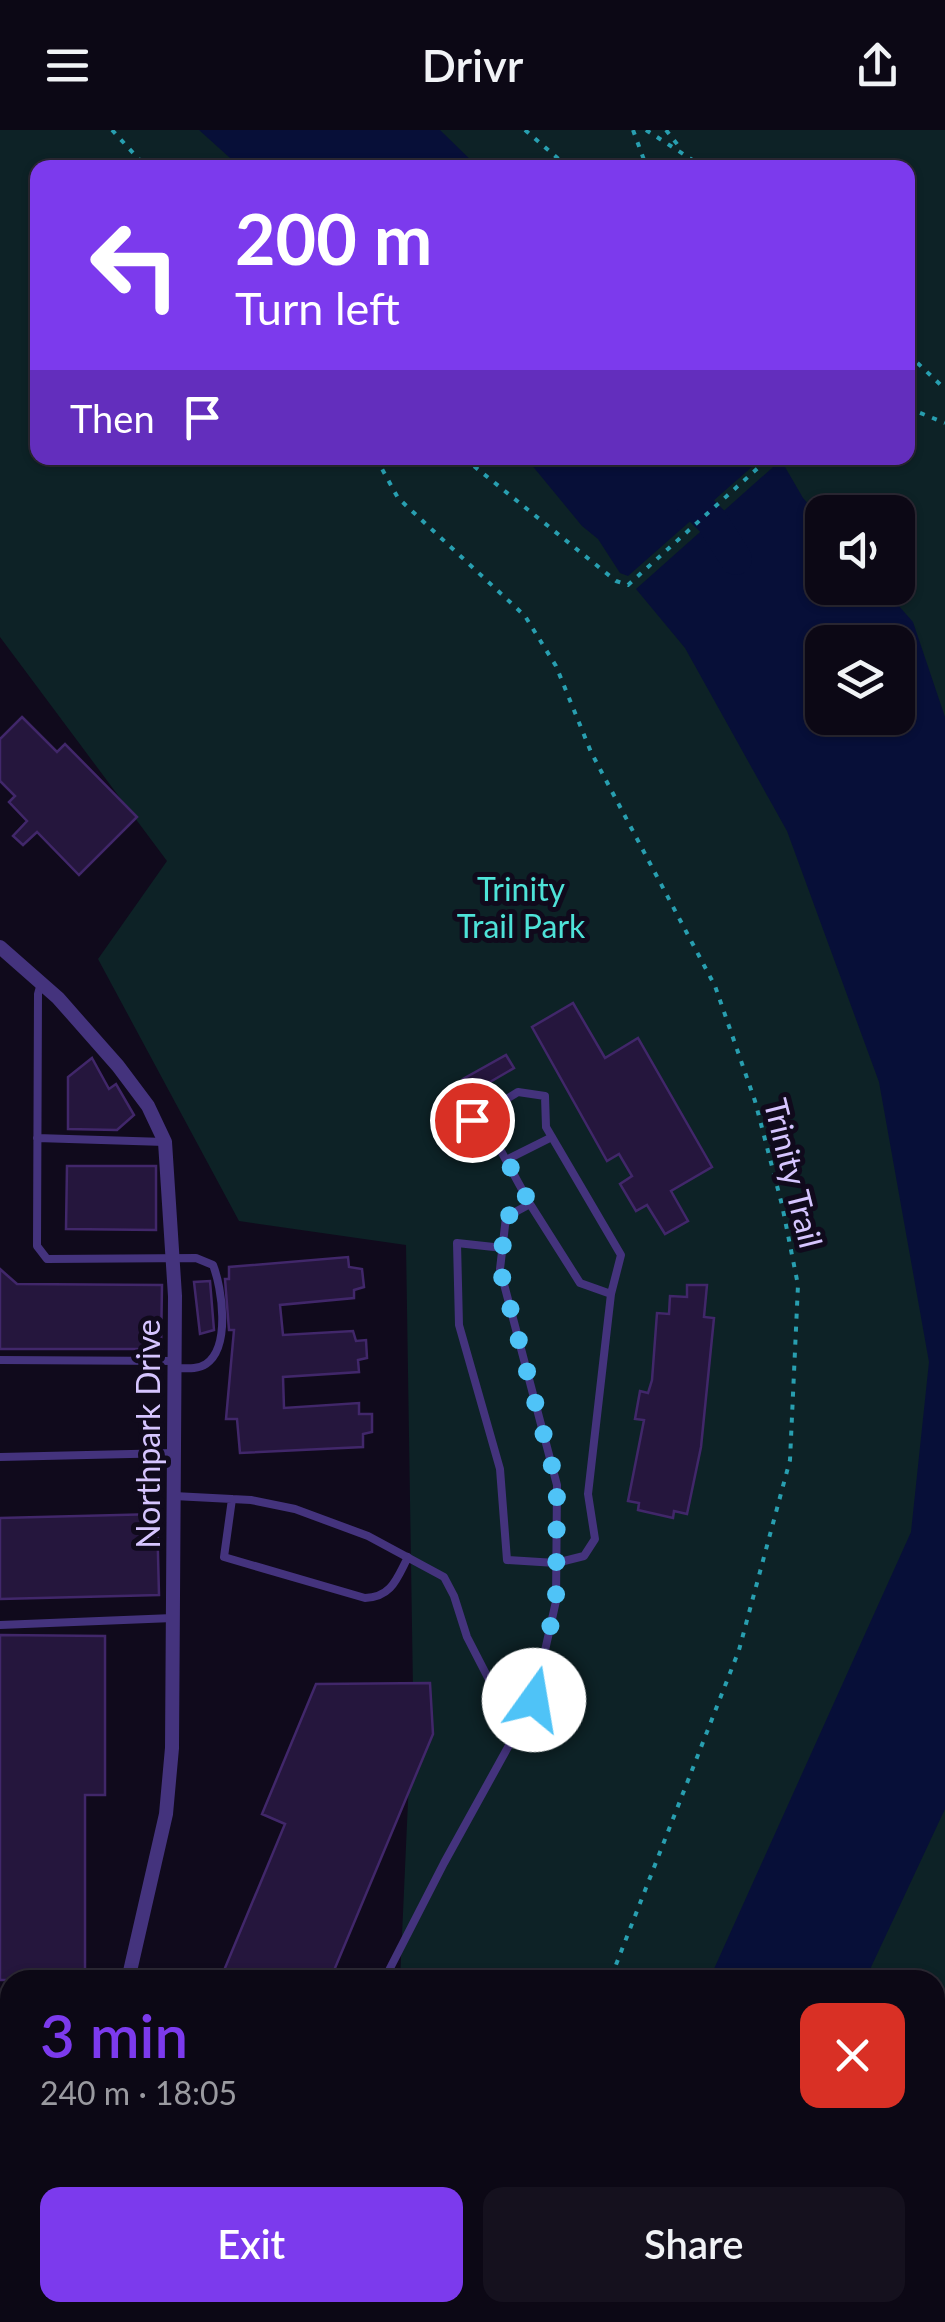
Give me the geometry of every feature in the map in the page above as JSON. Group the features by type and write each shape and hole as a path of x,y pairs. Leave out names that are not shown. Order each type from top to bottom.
{"street":[{"name":"Northpark Drive","path":"0,947 41,983 118,1066 148,1106 165,1142 173,1258 172,1748 166,1814 130,1970"}],"lane":[{"path":"0,1360 198,1368 210,1362 217,1351 222,1321 220,1284 213,1265 196,1258 47,1259 37,1246 41,983"},
{"path":"503,1248 457,1242 459,1325 500,1469 506,1560 556,1563 584,1556 594,1539 588,1494 611,1294 621,1255 546,1127 545,1096 518,1092 472,1120 483,1143 502,1151 580,1283 611,1294"},
{"path":"506,1160 552,1137"},
{"path":"37,1138 165,1142"},
{"path":"389,1970 534,1700 556,1601 557,1485 500,1269 506,1217 530,1204"},
{"path":"0,1458 174,1454"},
{"path":"174,1496 232,1499 296,1509 368,1536 444,1577 467,1637 516,1732"},
{"path":"232,1499 224,1557 365,1598 378,1598 391,1590 408,1558"},
{"path":"0,1625 173,1618"}],"path":[{"path":"112,130 140,160"},
{"path":"524,130 559,160"},
{"path":"633,130 644,160"},
{"path":"646,130 694,160"},
{"path":"666,130 684,152"},
{"path":"915,361 945,389"},
{"path":"915,411 945,422"},
{"name":"Trinity Trail","path":"380,465 398,498 524,616 556,666 591,752 716,986 755,1101 798,1285 790,1460 744,1632 707,1740 614,1970"},
{"path":"473,465 616,581 628,585 761,465"}],"green space":[{"name":"Trinity Trail Park","path":"0,130 945,130 945,1970 400,1970 413,1690 406,1245 239,1221 98,959 167,861 0,637"}],"shaded area":[{"path":"199,130 440,130 471,160 232,160"},
{"path":"532,465 754,465 628,576 620,573 598,539 582,526"},
{"path":"775,465 784,465 805,500 805,605 898,605 914,625 805,625 805,735 915,735 915,628 945,717 945,1809 870,1970 714,1970 911,1532 929,1362 879,1082 787,831 685,648 636,589"}],"building":[{"path":"22,717 57,752 65,744 137,817 79,875 37,832 23,845 13,836 27,821 9,802 15,796 0,781 0,739"},
{"path":"573,1003 605,1058 638,1038 712,1167 671,1191 688,1221 665,1234 647,1205 636,1211 620,1184 632,1176 619,1154 607,1161 532,1027"},
{"path":"506,1055 514,1068 471,1093 463,1079"},
{"path":"92,1058 109,1089 116,1084 134,1115 117,1130 68,1129 68,1077"},
{"path":"67,1166 156,1166 156,1230 66,1229"},
{"path":"348,1257 349,1267 362,1269 364,1287 354,1290 354,1298 280,1305 283,1335 353,1331 356,1341 366,1340 367,1358 358,1360 359,1372 283,1377 284,1408 359,1403 359,1414 372,1414 372,1432 363,1434 363,1447 240,1453 237,1419 226,1419 234,1330 229,1330 225,1279 229,1279 229,1267"},
{"path":"0,1269 17,1284 162,1285 161,1349 0,1349"},
{"path":"210,1281 214,1330 200,1334 194,1282"},
{"path":"687,1285 707,1285 704,1317 714,1318 701,1447 687,1514 674,1511 673,1518 638,1510 639,1503 628,1501 644,1420 635,1419 640,1391 648,1393 652,1380 657,1313 669,1314 670,1296 687,1297"},
{"path":"157,1514 159,1595 0,1599 0,1518"},
{"path":"0,1635 105,1636 105,1795 85,1795 85,1970 0,1970"},
{"path":"430,1683 433,1734 334,1970 224,1970 285,1824 262,1814 316,1684"}],"waterway":[{"path":"655,465 712,521 736,559"}],"route":[{"path":"472,1120 483,1143 502,1151 530,1204 506,1217 500,1269 557,1485 556,1601 534,1700"}]}
